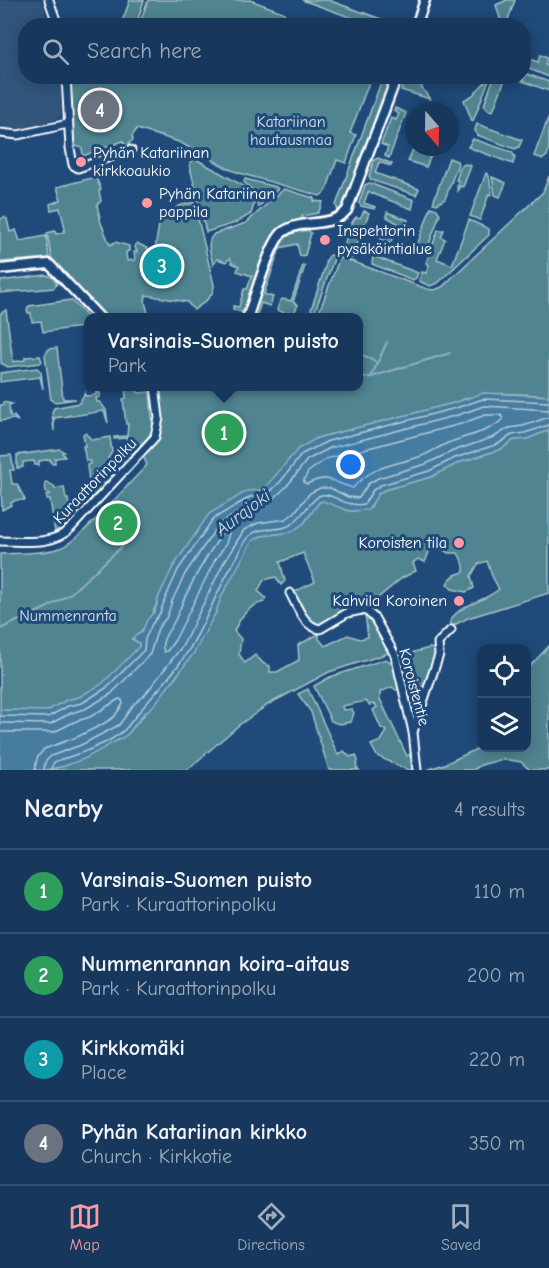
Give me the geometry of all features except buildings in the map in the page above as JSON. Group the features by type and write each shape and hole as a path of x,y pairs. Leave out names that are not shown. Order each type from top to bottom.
{"street":[{"path":"49,0 55,18"},
{"path":"419,18 425,0"},
{"path":"66,84 71,157 75,168 131,150"},
{"path":"249,313 273,246 281,234 294,227 334,219 346,211 394,84"},
{"path":"0,133 18,135 68,124"},
{"path":"0,269 49,264 95,313"},
{"name":"Kuraattorinpolku","path":"0,541 52,540 71,528 155,437 159,418 156,391"},
{"name":"Koroistentie","path":"290,593 306,620 317,629 347,613 363,610 375,619 395,655 413,732 417,770"},
{"path":"413,732 439,655 438,642 451,630"}],"shaded area":[{"path":"0,0 40,0 47,18 18,18 18,84 61,84 61,114 56,120 17,131 0,125"}],"green space":[{"path":"130,0 144,0 139,18 123,18"},
{"path":"148,0 250,0 283,12 292,18 142,18"},
{"path":"302,0 328,0 378,18 352,18"},
{"path":"507,0 515,0 509,18 500,18 496,5"},
{"path":"540,55 547,58 545,65 549,66 549,77 531,70 531,59 538,62"},
{"path":"531,75 549,82 549,91 530,84"},
{"name":"Katariinan hautausmaa","path":"71,84 368,84 350,133 356,135 346,163 337,160 326,191 320,196 231,170 179,142 137,129 132,136 133,140 129,143 130,148 126,147 123,141 83,156 82,148 73,145"},
{"path":"380,84 390,84 346,202 338,211 336,205"},
{"path":"403,84 421,84 430,99 401,90"},
{"path":"483,84 487,84 472,121 464,100 473,95"},
{"path":"492,84 503,84 493,111 488,110 484,105"},
{"path":"395,108 405,113 405,116 389,158 385,156 388,147 381,144 391,118 396,120 399,114 394,111"},
{"path":"549,116 549,150 543,159 534,156"},
{"path":"477,124 522,140 519,147 515,149 477,135 475,130"},
{"path":"473,139 512,152 515,157 513,164 468,147"},
{"path":"410,156 431,156 426,167 408,161"},
{"path":"194,158 252,193 255,201 251,214 235,223 206,232 191,171 190,164"},
{"path":"378,158 392,164 391,166 379,162 375,173 419,189 416,195 371,180 369,176 374,160"},
{"path":"449,158 457,161 458,164 445,199 437,204 433,203"},
{"path":"465,164 471,166 463,187 460,186 458,191 459,181 456,180 461,166"},
{"path":"486,173 489,176 492,195 489,194 480,220 470,216"},
{"name":"Nummenranta","path":"549,176 549,396 489,394 477,396 317,438 289,459 285,467 263,490 247,491 227,504 159,596 145,626 132,639 139,643 139,647 103,684 47,711 0,710 0,554 60,548 91,524 147,465 143,456 157,439 162,424 159,391 363,391 363,313 319,313 340,257 434,290 442,287 543,192"},
{"path":"96,177 101,190 99,191 101,201 97,205 101,223 110,245 115,242 129,246 129,251 126,252 127,261 135,260 134,252 137,252 135,247 137,243 152,251 155,249 160,219 179,206 194,202 214,285 210,296 194,310 187,302 146,295 148,313 101,313 52,260 47,233 64,232 65,228 60,208 51,210 50,204 61,200 57,187"},
{"path":"492,177 506,183 500,197 495,195"},
{"path":"245,179 278,189 258,207 254,192 244,182"},
{"path":"369,183 414,200 412,209 368,192 364,203 375,207 374,209 361,206 359,203 365,185"},
{"path":"284,189 314,198 314,201 323,202 318,213 302,216 302,220 285,225 275,233 244,313 233,309 233,306 239,307 244,289 247,289 252,276 237,271 239,266 232,263 230,258 226,262 217,259 213,265 209,249 211,237 246,223"},
{"path":"431,207 437,209 440,214 426,252 421,253 415,251"},
{"path":"364,211 369,213 352,258 346,255 345,251 347,235 353,220 356,217 360,218"},
{"path":"387,212 408,220 404,231 400,231 399,224 387,217"},
{"path":"4,217 7,219 10,232 16,230 20,241 46,236 49,258 0,262 0,220"},
{"path":"469,220 489,229 489,235 438,283 430,286 421,282 419,280 422,272 426,273 429,265 426,263 438,230 444,230 441,237 445,239 437,259 452,265"},
{"path":"387,223 394,231 391,242 388,243 380,238"},
{"path":"307,229 311,233 305,255 300,256 297,244 280,248 264,294 273,297 270,306 261,303 257,313 254,313 280,242 289,234"},
{"path":"330,255 335,256 314,313 310,313 326,264"},
{"path":"373,256 418,273 416,278 413,280 372,264"},
{"path":"303,265 305,266 293,302 298,305 294,313 277,310 283,299 291,301"},
{"path":"46,275 52,277 57,283 54,288 0,293 0,281"},
{"path":"71,300 84,313 84,327 43,332 41,321 32,322 31,313 28,313 27,309 29,306"},
{"path":"6,310 13,362 25,360 25,357 40,356 42,361 40,363 8,367 1,363 0,314"},
{"path":"57,348 63,399 76,399 55,402 51,400 45,355 49,349"},
{"path":"37,368 41,372 43,389 40,377 0,382 0,373"},
{"path":"96,391 100,393 100,397 96,398 97,402 100,402 106,410 108,423 104,411 69,415 54,418 54,431 52,412 54,408 79,403 85,393 85,396 96,395"},
{"path":"125,391 150,392 153,429 124,463 122,446 127,445 126,438 114,439 114,437 127,436 128,424 126,424 123,399 126,398"},
{"path":"3,402 12,404 9,405 10,416 14,416 18,421 14,419 0,421 0,405 3,405"},
{"path":"549,430 549,593 468,618 452,626 450,621 459,611 499,589 487,561 478,564 471,576 474,588 466,592 452,589 447,584 449,581 464,572 464,565 458,553 448,553 442,549 430,550 425,562 418,559 413,563 416,571 402,578 374,601 350,610 324,625 312,624 294,592 315,582 303,553 280,562 285,581 281,585 276,577 264,580 258,591 266,598 264,602 249,609 242,616 234,631 241,639 239,654 245,663 255,655 264,664 270,666 270,672 277,672 299,660 298,645 319,634 319,639 325,646 348,635 360,639 368,637 365,614 370,616 389,653 329,672 269,704 239,725 187,770 45,770 65,766 127,735 177,676 215,614 222,595 252,540 261,536 291,532 304,523 319,502 331,503 354,511 371,507 375,497 384,490 431,477 458,463 501,449 514,440 527,439"},
{"path":"85,433 92,440 110,437 112,452 108,458 113,464 115,474 83,507 77,500 91,498 87,465 90,461 86,461 83,446 85,446 83,434"},
{"path":"60,449 64,452 62,453 65,457 55,458 55,463 51,463 50,459 39,461 39,465 35,465 34,461 23,462 23,467 17,468 17,455"},
{"path":"11,455 14,470 10,470 12,484 17,484 25,500 16,500 2,510 0,456"},
{"path":"46,482 55,489 64,487 69,506 66,507 67,512 72,507 75,516 55,532 50,499 47,499 46,495 50,494 46,492"},
{"path":"549,646 549,770 530,770 521,762 503,759 481,765 473,770 427,770 477,749 477,752 531,752 531,665"},
{"path":"430,648 435,649 436,653 413,727 398,661 402,655"},
{"path":"386,659 393,664 399,689 392,687 380,692 380,699 407,756 410,754 413,770 408,770 377,756 371,745 381,741 387,731 381,728 373,710 377,707 375,704 369,705 366,701 342,706 343,710 352,709 354,713 351,722 339,724 331,721 314,686 330,677"},
{"path":"308,689 338,755 344,751 350,757 356,755 358,761 356,767 359,770 329,770 311,712 298,694"}],"water":[{"name":"Aurajoki","path":"483,393 549,396 549,430 527,439 514,440 501,449 458,463 431,477 384,490 378,494 368,510 349,511 323,501 319,502 304,523 291,532 261,536 252,541 222,595 215,614 194,653 154,705 144,713 127,735 86,758 65,766 45,770 0,770 0,710 47,711 102,684 139,647 139,643 132,638 142,632 147,620 155,611 159,596 173,567 209,514 247,491 263,490 298,449 317,438 454,403"}],"waterway":[{"path":"371,377 387,342"},
{"path":"363,378 450,353"},
{"path":"363,356 377,364"},
{"path":"133,535 137,531"},
{"path":"0,629 70,594 129,540"}],"place":[{"name":"Pyhän Katariinan kirkko","path":"100,110"},
{"name":"Pyhän Katariinan kirkkoaukio","path":"81,162"},
{"name":"Pyhän Katariinan pappila","path":"147,203"},
{"name":"Inspehtorin pysäköintialue","path":"325,240"},
{"name":"Kirkkomäki","path":"162,266"},
{"name":"Varsinais-Suomen puisto","path":"224,433"},
{"name":"Nummenrannan koira-aitaus","path":"118,523"},
{"name":"Koroisten tila","path":"459,543"},
{"name":"Kahvila Koroinen","path":"459,601"}]}
